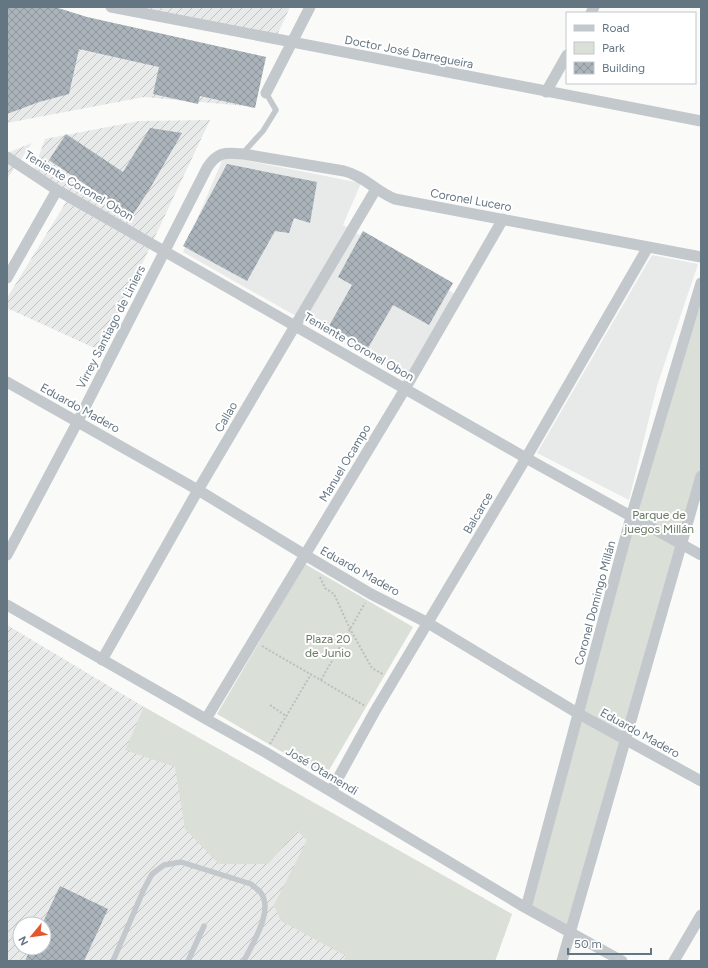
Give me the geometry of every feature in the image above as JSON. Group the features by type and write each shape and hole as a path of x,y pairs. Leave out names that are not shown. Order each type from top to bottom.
{"street":[{"name":"Doctor José Darregueira","path":"112,7 701,121"},
{"path":"266,93 310,7"},
{"path":"546,92 566,57"},
{"name":"Virrey Santiago de Liniers","path":"7,555 78,421 212,160 218,155 227,152 243,154"},
{"name":"Coronel Lucero","path":"243,154 353,173 385,195 395,199 701,257"},
{"name":"Teniente Coronel Obon","path":"8,158 58,190 164,252 295,325 526,458 701,555"},
{"name":"Callao","path":"102,660 198,490 376,189"},
{"path":"7,278 58,190"},
{"name":"Manuel Ocampo","path":"206,719 308,557 503,219"},
{"name":"Balcarce","path":"331,792 375,711 526,458 648,247"},
{"name":"Coronel Domingo Millán","path":"526,908 631,517 701,283"},
{"name":"Eduardo Madero","path":"7,382 198,490 371,594 428,623 579,714 701,782"},
{"path":"562,961 701,476"},
{"name":"José Otamendi","path":"7,605 265,752 526,908 622,961"},
{"path":"674,961 701,915"}],"lane":[{"path":"243,154 263,131 276,110 266,93"},
{"path":"113,961 152,874 164,865 181,862 251,884 261,892 265,900 266,909 244,961"},
{"path":"188,961 204,926"}],"path":[{"path":"308,557 325,588 334,594 350,629 372,668 394,681"},
{"path":"321,680 371,594"},
{"path":"254,641 375,711"},
{"path":"265,752 311,674"},
{"path":"270,705 286,716"}],"shaded area":[{"path":"7,7 262,61 246,106 144,97 7,123"},
{"path":"101,7 290,7 273,44"},
{"path":"210,120 101,351 7,308 7,298 68,199 33,172 45,139 139,121"},
{"path":"32,143 7,179 7,153"},
{"path":"224,156 361,183 343,225 455,294 407,379 183,252"},
{"path":"652,255 698,264 657,386 629,500 537,453"},
{"path":"7,625 144,707 512,914 495,961 7,961"}],"green space":[{"name":"Parque de juegos Millán","path":"701,283 701,476 570,931 526,908"},
{"name":"Plaza 20 de Junio","path":"305,564 413,627 325,777 217,714"},
{"path":"144,707 512,914 495,961 344,961 346,956 281,921 274,905 307,840 297,831 268,864 219,864 185,829 175,767 125,750"}],"building":[{"path":"7,7 55,7 87,17 266,57 255,108 200,96 198,104 153,94 159,67 79,49 69,94 39,102 7,114"},
{"path":"150,128 182,133 132,216 49,160 66,134 123,172"},
{"path":"227,164 317,182 310,223 294,218 289,233 275,231 247,281 183,246"},
{"path":"363,231 453,283 429,325 393,305 368,348 329,326 352,285 338,277"},
{"path":"60,886 108,909 84,961 25,961 27,956 52,956 52,916 46,916"}]}
